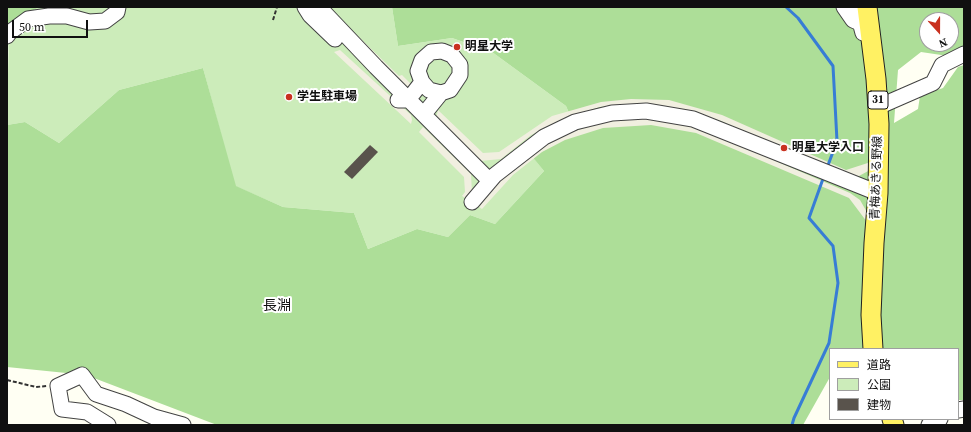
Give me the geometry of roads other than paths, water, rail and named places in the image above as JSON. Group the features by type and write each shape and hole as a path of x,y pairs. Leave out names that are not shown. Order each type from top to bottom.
{"main road":[{"name":"青梅あきる野線","path":"864,15 872,51 876,79 879,124 878,193 871,315 873,348"}],"street":[{"path":"7,36 28,19 49,16 67,16 88,22 105,21 117,12 118,7"},
{"path":"305,7 310,15 399,101 408,100 422,82"},
{"path":"319,7 408,100 424,114 490,181"},
{"path":"844,7 853,20 864,15 856,7"},
{"path":"442,51 452,55 460,65 460,75 450,90 441,93 428,90 422,82 418,71 422,60 431,52 442,51"},
{"path":"878,107 933,83 942,64 964,54"},
{"path":"424,114 441,93"},
{"path":"472,202 490,181 516,158 544,137 575,122 612,113 646,111 693,119 878,193"},
{"path":"108,425 87,412 62,409 58,386 82,374 96,394 126,404 154,418 183,425"},
{"path":"929,425 938,420"}],"waterway":[{"path":"786,7 798,18 833,66 837,141 827,168"},
{"path":"792,425 829,343 838,283 833,246 809,218 824,176"}],"place":[{"name":"明星大学","path":"457,47"},
{"name":"学生駐車場","path":"289,97"},
{"name":"明星大学入口","path":"784,148"}],"district":[{"name":"長淵","path":"277,306"}]}
